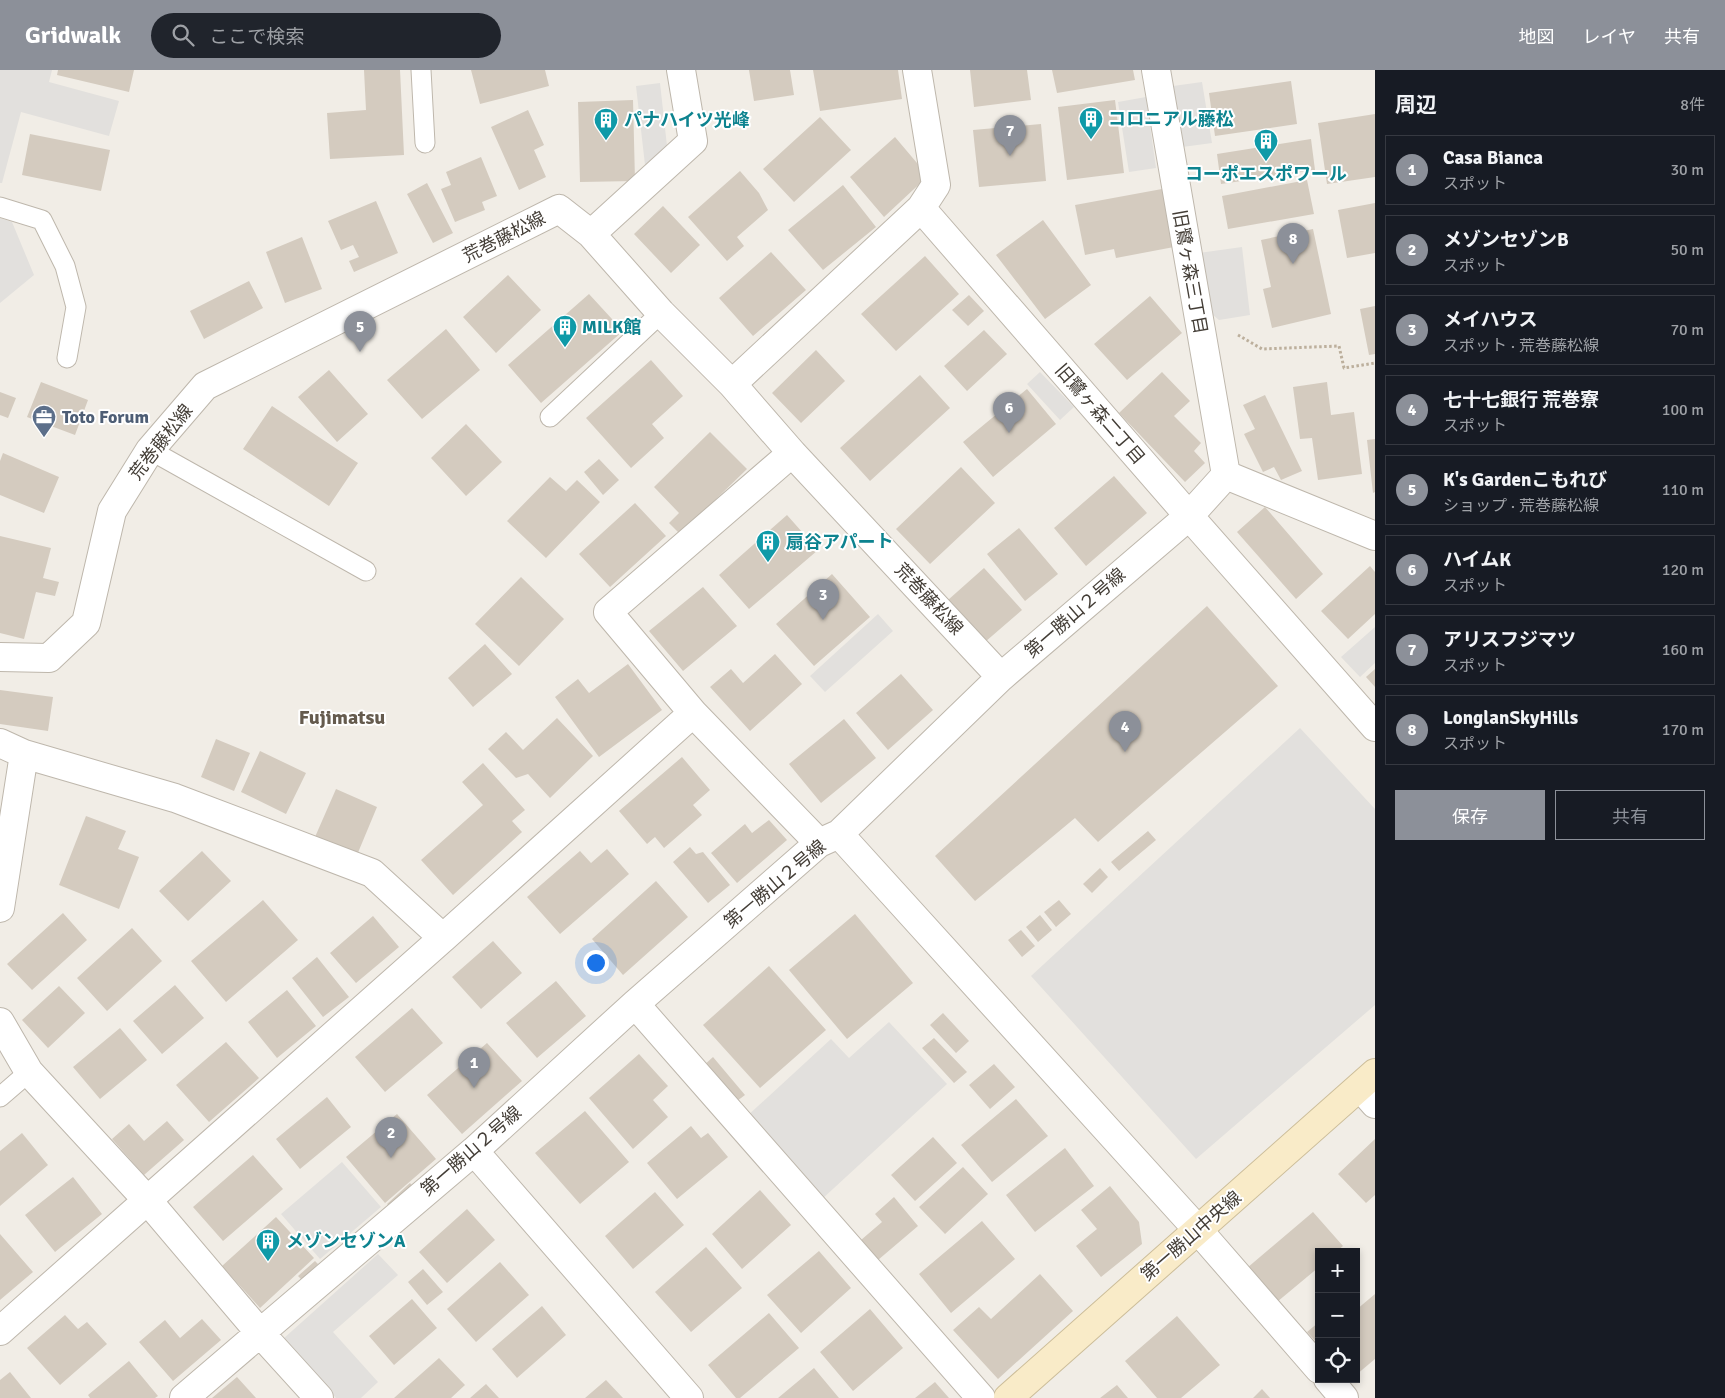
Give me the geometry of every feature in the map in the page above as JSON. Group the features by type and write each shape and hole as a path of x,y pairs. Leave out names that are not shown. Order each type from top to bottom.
{"street":[{"path":"591,234 693,140 681,70"},
{"path":"732,384 921,208 936,186 917,70"},
{"name":"旧鷺ヶ森三丁目","path":"1156,70 1226,475"},
{"name":"旧鷺ヶ森二丁目","path":"921,208 1375,726"},
{"name":"荒巻藤松線","path":"0,657 49,658 86,623 112,511 150,450 205,386 558,209 591,234 661,313 732,384 792,453 1001,677"},
{"path":"792,453 608,612 693,713 829,838 1198,1230 1315,1364"},
{"path":"1226,475 1375,536"},
{"name":"第一勝山２号線","path":"184,1398 474,1151 635,1004 829,838 1001,677 1189,516 1226,475"},
{"path":"0,1331 443,938 693,713"},
{"path":"0,908 12,749 174,798 372,873 443,938"},
{"path":"635,1004 981,1398"},
{"path":"0,1022 29,1072 148,1201 260,1333 319,1398"},
{"name":"第一勝山中央線","path":"1008,1398 1198,1230 1370,1088"},
{"path":"474,1151 689,1398"},
{"path":"1331,1383 1344,1398"}],"lane":[{"path":"421,70 426,144"},
{"path":"0,207 42,220 65,266 76,307 67,358"},
{"path":"550,417 661,313"},
{"path":"150,450 366,571"},
{"path":"0,1096 29,1072"}],"path":[{"path":"1197,311 1262,350 1338,346 1344,368 1375,363"}],"shaded area":[{"path":"0,70 52,70 49,82 119,101 109,136 21,112 2,183 0,183"},
{"path":"1202,82 1212,143 1182,147 1173,86"},
{"path":"660,83 667,146 645,165 636,86"},
{"path":"1146,97 1156,168 1129,172 1118,102"},
{"path":"0,218 12,222 34,275 0,303"},
{"path":"1242,247 1250,315 1219,320 1206,309 1199,253"},
{"path":"1040,372 1074,407 1060,420 1027,384"},
{"path":"878,614 893,631 825,692 810,676"},
{"path":"1375,627 1375,663 1360,677 1341,657"},
{"path":"1300,728 1375,809 1375,1005 1196,1159 1031,976"},
{"path":"889,1022 947,1084 821,1200 745,1118 831,1039 849,1058"},
{"path":"342,1162 381,1207 320,1259 281,1214"},
{"path":"378,1254 398,1275 333,1332 378,1382 361,1398 336,1398 283,1339"}],"building":[{"path":"58,70 134,70 129,92 57,75"},
{"path":"364,70 400,70 404,155 330,159 327,113 366,110"},
{"path":"471,70 545,70 549,86 480,104"},
{"path":"749,70 790,70 794,95 754,101"},
{"path":"813,70 898,70 902,99 820,111"},
{"path":"970,70 1027,70 1031,100 974,107"},
{"path":"1052,70 1133,70 1135,80 1057,93"},
{"path":"1291,81 1297,124 1215,136 1209,93"},
{"name":"パナハイツ光峰","path":"633,100 635,181 580,182 578,102"},
{"name":"コロニアル藤松","path":"1115,100 1124,173 1067,180 1058,107"},
{"path":"528,110 544,145 534,150 546,177 519,190 491,127"},
{"path":"1375,114 1375,177 1327,184 1318,123"},
{"path":"820,117 851,150 794,202 763,169"},
{"path":"1041,124 1046,181 979,187 973,130"},
{"path":"30,134 110,150 101,191 22,175"},
{"path":"895,137 928,176 884,217 850,177"},
{"name":"コーポエスポワール","path":"1311,139 1315,170 1221,184 1217,154"},
{"path":"481,157 497,196 482,202 485,210 455,222 441,189 451,185 446,172"},
{"path":"740,171 759,193 768,210 737,237 744,246 727,261 688,217"},
{"path":"1307,180 1314,214 1228,229 1222,196"},
{"path":"427,183 453,233 433,243 407,194"},
{"path":"843,185 876,227 823,270 788,230"},
{"path":"1162,189 1174,247 1116,258 1114,249 1085,255 1075,205"},
{"path":"376,201 398,253 354,272 349,261 359,257 353,245 341,250 328,221"},
{"path":"1375,203 1375,253 1347,258 1338,210"},
{"path":"663,206 700,245 671,273 634,234"},
{"path":"1043,220 1091,285 1045,319 996,255"},
{"path":"1313,229 1331,314 1272,328 1263,289 1271,287 1261,240"},
{"path":"302,237 322,289 285,303 266,252"},
{"path":"771,252 806,290 753,336 719,298"},
{"path":"925,256 959,294 896,351 861,314"},
{"path":"508,275 541,310 496,353 463,317"},
{"path":"249,281 263,308 204,339 190,311"},
{"name":"MILK館","path":"589,294 623,331 541,403 508,365"},
{"path":"969,295 984,311 968,326 952,310"},
{"path":"1150,296 1182,333 1127,380 1094,344"},
{"path":"1375,306 1375,354 1369,355 1360,309"},
{"path":"446,329 480,370 422,419 387,380"},
{"path":"984,330 1007,354 967,391 944,366"},
{"path":"816,350 845,381 801,423 772,393"},
{"path":"651,360 683,396 652,424 664,438 631,468 586,418"},
{"path":"329,370 368,414 337,442 298,397"},
{"path":"1162,372 1190,401 1174,416 1201,443 1194,451 1205,463 1185,482 1119,413"},
{"path":"920,375 950,408 870,481 840,448"},
{"path":"41,382 88,400 75,435 27,417"},
{"path":"1327,382 1331,415 1354,412 1362,474 1318,480 1312,438 1300,439 1293,387"},
{"path":"1027,389 1056,424 993,477 963,442"},
{"path":"0,392 16,398 8,418 0,415"},
{"path":"1265,395 1302,471 1281,480 1274,467 1263,472 1244,434 1255,429 1243,405"},
{"path":"272,406 358,463 329,506 243,449"},
{"path":"466,424 502,462 466,496 431,458"},
{"path":"710,432 747,469 680,534 669,523 679,513 654,487"},
{"path":"1375,439 1375,492 1373,493 1367,440"},
{"path":"3,453 59,477 44,513 0,495 0,461"},
{"path":"599,459 619,480 603,495 584,472"},
{"path":"961,467 995,503 930,564 896,529"},
{"path":"1114,476 1147,513 1086,566 1054,528"},
{"path":"550,477 566,491 577,480 600,502 546,558 507,521"},
{"path":"635,503 666,536 610,587 579,554"},
{"path":"1265,507 1323,574 1296,599 1237,532"},
{"name":"扇谷アパート","path":"787,515 818,550 749,609 719,575"},
{"path":"1019,528 1058,574 1025,601 987,554"},
{"path":"0,536 51,548 43,578 59,582 55,596 36,592 24,639 0,633"},
{"path":"1370,566 1375,572 1375,614 1348,639 1321,611"},
{"path":"984,568 1022,610 985,642 948,600"},
{"path":"832,574 870,617 814,666 776,624"},
{"path":"521,577 564,619 519,666 475,624"},
{"path":"703,587 737,626 683,671 649,631"},
{"path":"1207,606 1278,686 1098,842 1075,818 975,901 935,856"},
{"path":"485,644 512,674 473,707 448,678"},
{"path":"775,654 802,684 750,731 710,687 731,669 743,683"},
{"path":"628,664 662,710 599,757 555,697 578,679 589,693"},
{"path":"1375,669 1375,687 1366,677"},
{"path":"901,674 933,710 888,750 856,713"},
{"path":"0,690 53,697 48,731 0,724"},
{"path":"557,718 593,756 550,798 528,774 516,778 488,749 506,732 523,750"},
{"path":"844,719 876,758 821,803 789,764"},
{"path":"216,739 250,753 234,791 201,777"},
{"path":"260,751 306,773 286,814 241,792"},
{"path":"682,757 710,790 693,805 702,815 664,848 655,837 647,844 619,811"},
{"path":"483,763 525,810 512,821 522,832 453,895 421,860 483,805 462,782"},
{"path":"336,789 377,807 357,855 315,837"},
{"path":"86,816 126,831 118,849 139,857 119,909 59,885"},
{"path":"769,820 787,840 737,883 711,853 745,824 752,833"},
{"path":"1148,831 1156,840 1119,871 1111,862"},
{"path":"690,847 696,854 703,852 730,885 708,903 673,862"},
{"path":"607,849 629,874 560,934 527,897 580,851 591,863"},
{"path":"202,851 231,881 188,921 159,891"},
{"path":"1100,868 1108,877 1092,893 1083,884"},
{"path":"656,881 688,917 623,975 592,939"},
{"path":"263,900 298,940 226,1002 191,961"},
{"path":"1059,900 1071,914 1056,927 1044,912"},
{"path":"63,913 87,940 32,990 7,964"},
{"path":"855,914 913,983 847,1039 789,970"},
{"path":"1040,915 1052,930 1038,942 1026,927"},
{"path":"373,916 399,947 356,983 330,953"},
{"path":"132,928 162,961 107,1011 77,978"},
{"path":"1021,930 1035,946 1022,957 1008,940"},
{"path":"493,941 522,973 481,1009 452,977"},
{"path":"317,957 349,997 323,1017 292,978"},
{"path":"769,966 826,1030 760,1088 703,1025"},
{"path":"556,981 586,1016 537,1058 506,1023"},
{"path":"175,985 204,1018 162,1054 133,1021"},
{"path":"59,986 85,1013 48,1048 22,1020"},
{"path":"287,990 316,1026 277,1058 248,1022"},
{"path":"412,1008 443,1043 385,1092 355,1057"},
{"path":"943,1013 969,1041 956,1053 930,1025"},
{"path":"120,1028 147,1060 100,1099 73,1067"},
{"path":"934,1038 967,1072 954,1083 922,1048"},
{"path":"226,1042 259,1078 209,1122 176,1085"},
{"path":"487,1043 522,1081 462,1134 427,1095"},
{"path":"639,1054 668,1086 653,1100 668,1117 633,1149 589,1098"},
{"path":"713,1057 745,1095 733,1104 702,1067"},
{"path":"994,1064 1015,1087 990,1109 969,1085"},
{"path":"327,1097 351,1127 300,1169 276,1139"},
{"path":"1016,1099 1048,1136 992,1182 961,1145"},
{"path":"585,1111 629,1162 580,1204 535,1153"},
{"path":"397,1114 436,1159 385,1203 346,1157"},
{"path":"167,1121 184,1140 144,1175 112,1139 129,1124 144,1141"},
{"path":"691,1126 701,1138 708,1133 728,1157 677,1199 647,1163"},
{"path":"22,1133 48,1165 0,1206 0,1151"},
{"path":"933,1137 957,1163 915,1201 891,1175"},
{"path":"1375,1139 1375,1195 1366,1203 1338,1174"},
{"path":"1065,1148 1094,1186 1035,1232 1006,1195"},
{"path":"253,1155 283,1189 223,1241 193,1207"},
{"path":"963,1167 988,1194 945,1234 919,1207"},
{"path":"73,1177 102,1214 55,1252 25,1215"},
{"path":"410,1183 414,1188 391,1208 387,1204"},
{"path":"1110,1186 1139,1222 1142,1244 1101,1277 1076,1246 1097,1229 1081,1210"},
{"path":"760,1190 791,1225 742,1269 712,1234"},
{"path":"655,1192 684,1225 633,1269 605,1236"},
{"path":"894,1197 918,1226 878,1260 861,1240 882,1222 875,1214"},
{"path":"467,1209 495,1240 447,1283 419,1252"},
{"path":"1313,1212 1343,1246 1341,1248 1315,1248 1315,1270 1277,1302 1247,1268"},
{"name":"メゾンセゾンA","path":"276,1217 314,1258 260,1308 222,1266"},
{"path":"982,1221 1015,1259 951,1313 919,1274"},
{"path":"0,1234 33,1272 0,1300"},
{"path":"706,1247 742,1288 691,1332 655,1292"},
{"path":"819,1251 851,1288 801,1333 767,1295"},
{"path":"315,1261 318,1264 302,1280 298,1276"},
{"path":"500,1262 529,1295 476,1342 447,1309"},
{"path":"423,1269 443,1292 427,1305 408,1282"},
{"path":"1040,1274 1073,1311 998,1379 953,1330 979,1307 991,1319"},
{"path":"1375,1294 1375,1359 1360,1372 1360,1338 1360,1307"},
{"path":"412,1299 437,1328 394,1365 369,1336"},
{"path":"542,1306 566,1335 517,1378 492,1349"},
{"path":"870,1309 903,1348 853,1391 820,1352"},
{"path":"769,1313 799,1348 740,1398 736,1398 708,1365"},
{"path":"65,1315 78,1329 87,1322 107,1344 60,1385 27,1348"},
{"path":"1177,1316 1220,1365 1181,1398 1157,1398 1125,1361"},
{"path":"202,1319 221,1340 173,1381 139,1342 165,1320 180,1338"},
{"path":"1315,1325 1315,1341 1307,1332"},
{"path":"439,1358 465,1385 451,1398 394,1398"},
{"path":"129,1361 158,1396 155,1398 90,1398 88,1395"},
{"path":"814,1368 839,1398 778,1398"},
{"path":"10,1372 31,1398 0,1398 0,1380"},
{"path":"237,1377 256,1398 212,1398"},
{"path":"606,1380 623,1398 585,1398"},
{"path":"935,1382 949,1398 915,1398"},
{"path":"486,1384 499,1398 470,1398"},
{"path":"1117,1385 1128,1398 1100,1398"},
{"path":"1262,1389 1270,1398 1253,1398"}],"place":[{"name":"コロニアル藤松","path":"1091,140"},
{"name":"パナハイツ光峰","path":"606,141"},
{"name":"アリスフジマツ","path":"1010,156"},
{"name":"コーポエスポワール","path":"1266,162"},
{"name":"LonglanSkyHills","path":"1293,264"},
{"name":"MILK館","path":"565,348"},
{"name":"K's Gardenこもれび","path":"360,352"},
{"name":"ハイムK","path":"1009,433"},
{"name":"Toto Forum","path":"44,438"},
{"name":"扇谷アパート","path":"768,563"},
{"name":"メイハウス","path":"823,620"},
{"name":"七十七銀行 荒巻寮","path":"1125,752"},
{"name":"Casa Bianca","path":"474,1088"},
{"name":"メゾンセゾンB","path":"391,1158"},
{"name":"メゾンセゾンA","path":"268,1262"}],"district":[{"name":"Fujimatsu","path":"342,717"}]}
